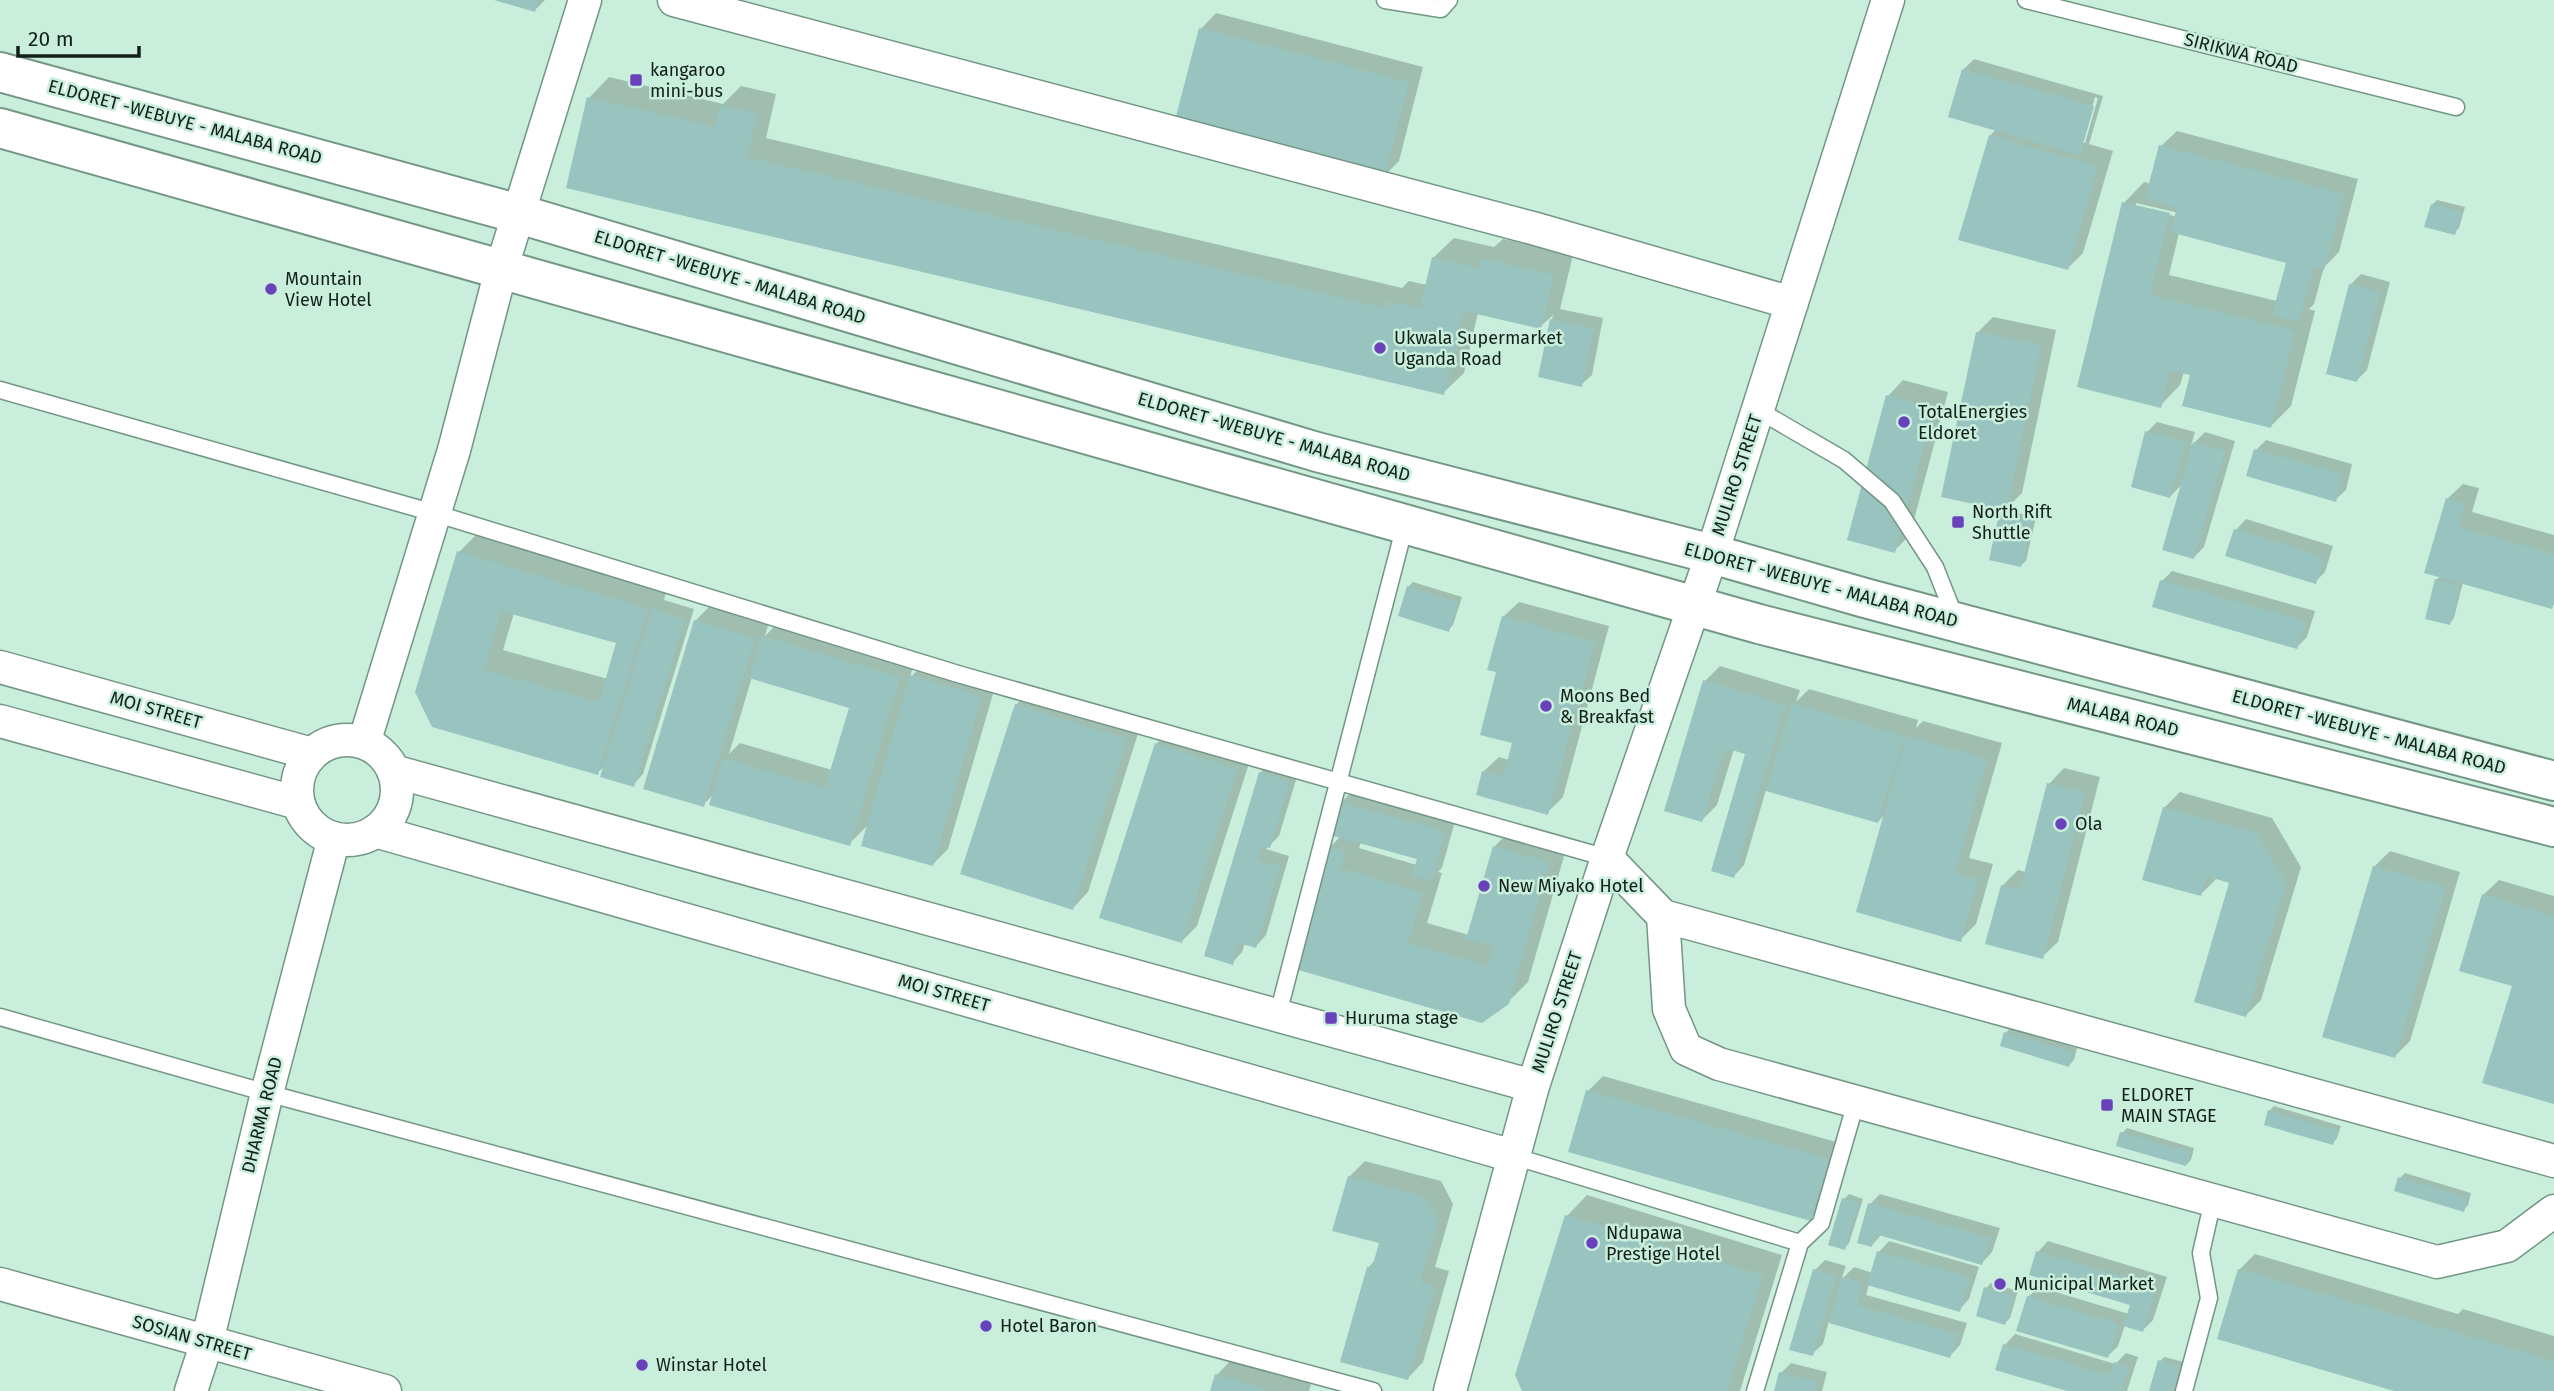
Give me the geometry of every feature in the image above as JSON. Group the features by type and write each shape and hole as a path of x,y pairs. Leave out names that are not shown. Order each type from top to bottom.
{"highway":[{"name":"ELDORET -WEBUYE - MALABA ROAD","path":"0,72 519,214 1317,452 1712,554 2554,781"},
{"path":"0,128 1693,606"},
{"name":"MALABA ROAD","path":"1693,606 2554,827"}],"street":[{"path":"364,743 454,450 501,271 585,0"},
{"path":"674,0 1523,225 1792,303"},
{"name":"MULIRO STREET","path":"1450,1391 1533,1086 1607,858 1712,554 1888,0"},
{"name":"MOI STREET","path":"0,667 312,754"},
{"path":"0,721 298,803"},
{"path":"337,741 364,743 376,749 393,771 397,787 395,804 387,820 362,838 348,840 322,834 312,825 298,803 299,777 312,754 337,741"},
{"path":"393,771 1533,1086"},
{"name":"MOI STREET","path":"375,831 1513,1156"},
{"name":"DHARMA ROAD","path":"191,1391 207,1342 267,1093 334,838"},
{"path":"1607,858 1663,916 2554,1161"},
{"path":"1663,916 1670,1009 1686,1049 1719,1064 2437,1262 2507,1246 2554,1211"},
{"name":"SOSIAN STREET","path":"0,1284 385,1391"}],"lane":[{"path":"1385,0 1441,9 1449,0"},
{"name":"SIRIKWA ROAD","path":"2026,0 2456,107"},
{"path":"0,390 434,513 958,674 1607,858"},
{"path":"1758,410 1844,460 1892,500 1935,567 1957,622"},
{"path":"1278,1014 1405,525"},
{"path":"0,1017 267,1093 1373,1391"},
{"path":"1755,1391 1800,1243 1821,1223 1856,1102"},
{"path":"1513,1156 1800,1243"},
{"path":"2184,1391 2209,1297 2200,1253 2213,1200"}],"building":[{"path":"494,0 538,0 535,12"},
{"path":"1199,28 1409,82 1384,178 1174,124"},
{"path":"1962,69 2094,106 2080,155 1948,117"},
{"path":"587,97 715,127 720,105 757,114 747,157 1385,308 1387,301 1420,308 1432,257 1479,268 1481,258 1554,275 1541,329 1464,311 1444,395 566,188"},
{"path":"1989,135 2098,166 2068,270 1958,240"},
{"path":"2159,145 2344,194 2324,270 2314,267 2299,322 2272,315 2286,263 2170,232 2177,208 2145,199"},
{"path":"2122,202 2170,213 2150,295 2295,331 2271,428 2182,406 2190,375 2170,371 2161,408 2077,387"},
{"path":"2431,204 2462,212 2455,235 2424,227"},
{"path":"2349,284 2380,292 2357,382 2326,374"},
{"path":"1550,319 1594,328 1582,387 1538,377"},
{"path":"1976,332 2041,345 2007,511 1941,497"},
{"path":"1886,395 1934,408 1895,553 1847,540"},
{"path":"2145,431 2186,442 2170,498 2131,487"},
{"path":"2193,442 2225,451 2194,559 2162,550"},
{"path":"2254,449 2343,474 2336,502 2246,476"},
{"path":"2446,498 2465,504 2458,527 2554,554 2552,609 2424,573"},
{"path":"1999,514 2032,521 2021,567 1989,560"},
{"path":"2234,529 2324,557 2316,584 2225,556"},
{"path":"457,551 648,609 598,775 432,727 415,692","holes":["501,611 616,643 599,702 484,670"]},
{"path":"2435,579 2460,586 2450,625 2425,619"},
{"path":"2160,580 2306,621 2297,649 2152,607"},
{"path":"1407,586 1458,602 1449,632 1398,616"},
{"path":"652,609 685,620 634,787 600,777"},
{"path":"1502,616 1595,642 1548,815 1476,795 1482,771 1503,777 1512,743 1480,735 1496,672 1487,670"},
{"path":"694,620 755,638 704,807 643,789"},
{"path":"762,636 900,677 850,846 709,805 723,758 825,788 849,708 749,678"},
{"path":"910,675 982,696 933,866 861,846"},
{"path":"1703,680 1785,705 1734,878 1711,871 1745,754 1725,748 1702,822 1664,811"},
{"path":"1792,703 1904,736 1878,823 1766,791"},
{"path":"1015,704 1127,739 1073,910 960,874"},
{"path":"1906,736 1987,759 1955,873 1978,880 1961,942 1856,912"},
{"path":"1155,743 1237,769 1182,943 1099,918"},
{"path":"1259,772 1290,781 1270,848 1262,846 1258,860 1280,866 1256,948 1239,943 1233,965 1204,956"},
{"path":"2047,783 2085,792 2043,959 1985,944 2001,885 2020,890"},
{"path":"1339,802 1445,831 1432,880 1412,876 1417,859 1330,835"},
{"path":"2163,807 2256,833 2286,883 2246,1017 2194,1002 2229,883 2207,876 2201,896 2142,880"},
{"path":"1329,846 1345,851 1340,868 1423,893 1408,943 1488,966 1493,946 1466,939 1493,846 1549,862 1509,1004 1482,1023 1295,969"},
{"path":"2373,866 2446,887 2395,1058 2322,1037"},
{"path":"2482,894 2554,916 2554,1104 2482,1083 2512,986 2459,971"},
{"path":"2004,1032 2073,1052 2069,1067 2000,1046"},
{"path":"1586,1090 1829,1159 1811,1221 1568,1152"},
{"path":"2268,1110 2338,1131 2333,1145 2264,1125"},
{"path":"2120,1132 2190,1152 2186,1166 2116,1146"},
{"path":"1348,1176 1426,1197 1438,1221 1420,1283 1435,1287 1408,1380 1340,1362 1367,1267 1372,1268 1379,1243 1332,1231"},
{"path":"2398,1177 2468,1197 2464,1212 2394,1191"},
{"path":"1842,1198 1859,1203 1845,1250 1828,1245"},
{"path":"1868,1203 1991,1238 1982,1265 1875,1234 1872,1247 1857,1243"},
{"path":"1565,1215 1763,1275 1727,1391 1522,1391 1515,1375"},
{"path":"1877,1251 1970,1277 1960,1312 1867,1285"},
{"path":"2036,1251 2157,1287 2143,1332 2123,1326 2130,1305 2029,1275"},
{"path":"1813,1269 1836,1276 1813,1356 1789,1350"},
{"path":"2238,1269 2554,1361 2554,1391 2394,1391 2217,1339"},
{"path":"1842,1277 1863,1283 1857,1305 1958,1334 1950,1358 1829,1323"},
{"path":"1984,1287 2014,1296 2005,1325 1976,1316"},
{"path":"2027,1296 2119,1324 2108,1358 2016,1331"},
{"path":"2003,1344 2110,1375 2114,1362 2129,1367 2121,1391 2067,1391 1995,1370"},
{"path":"2158,1360 2180,1367 2173,1391 2149,1391"},
{"path":"1779,1372 1818,1382 1815,1391 1774,1391"},
{"path":"1215,1374 1268,1390 1268,1391 1210,1391"}],"place":[{"name":"kangaroo mini-bus","path":"636,80"},
{"name":"Mountain View Hotel","path":"271,289"},
{"name":"Ukwala Supermarket Uganda Road","path":"1380,348"},
{"name":"TotalEnergies Eldoret","path":"1904,422"},
{"name":"North Rift Shuttle","path":"1958,522"},
{"name":"Moons Bed & Breakfast","path":"1546,706"},
{"name":"Ola","path":"2061,824"},
{"name":"New Miyako Hotel","path":"1484,886"},
{"name":"Huruma stage","path":"1331,1018"},
{"name":"ELDORET MAIN STAGE","path":"2107,1105"},
{"name":"Ndupawa Prestige Hotel","path":"1592,1243"},
{"name":"Municipal Market","path":"2000,1284"},
{"name":"Hotel Baron","path":"986,1326"},
{"name":"Winstar Hotel","path":"642,1365"}]}
